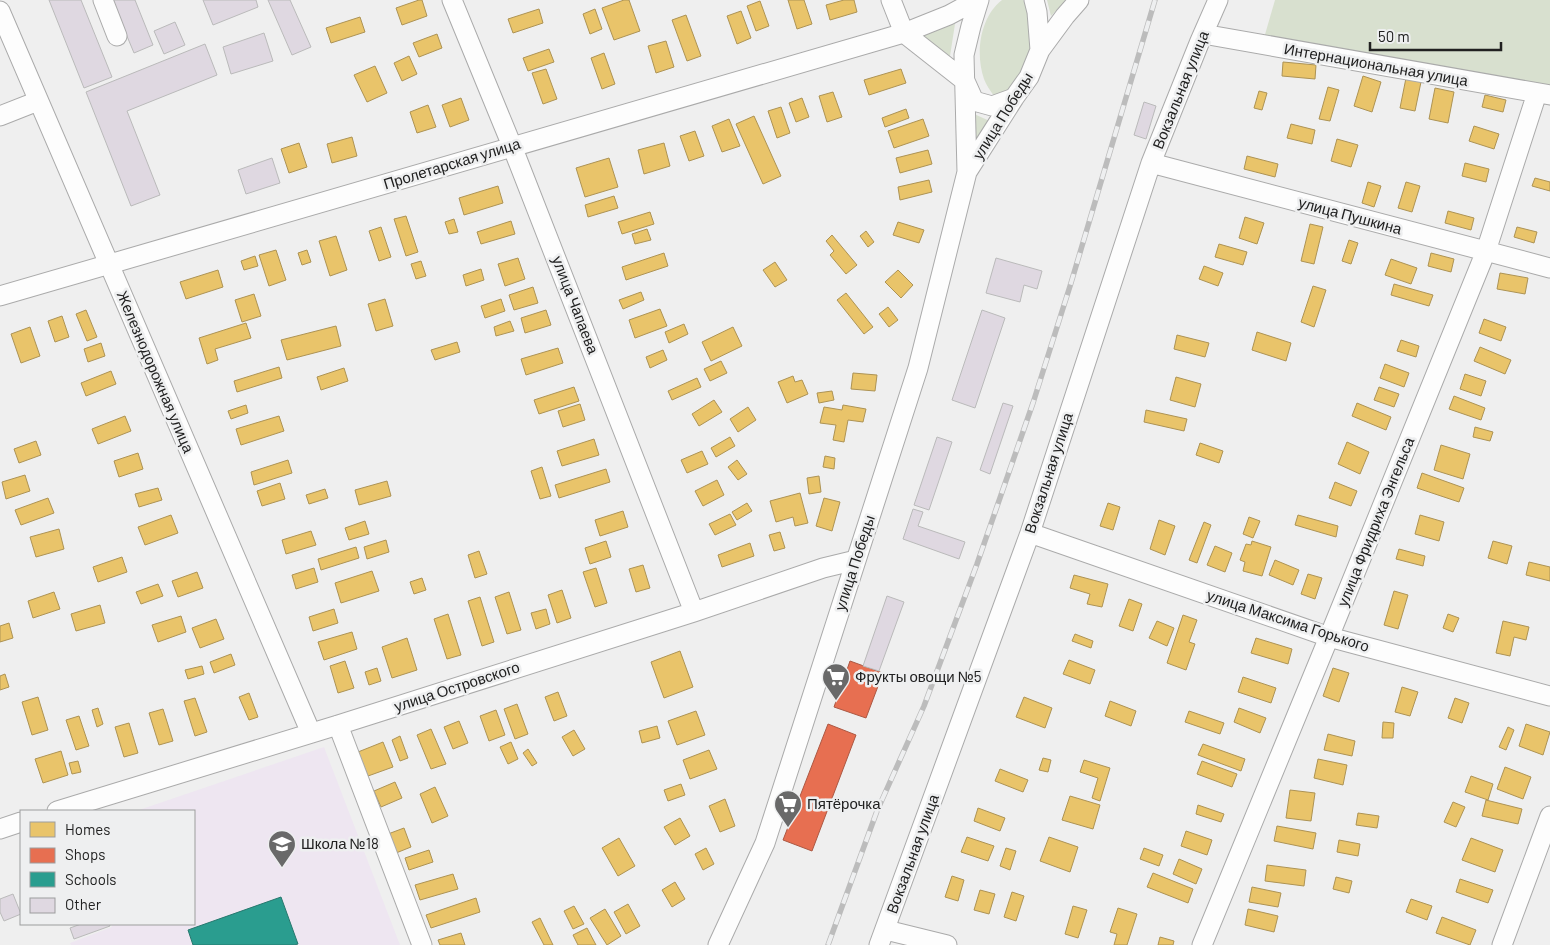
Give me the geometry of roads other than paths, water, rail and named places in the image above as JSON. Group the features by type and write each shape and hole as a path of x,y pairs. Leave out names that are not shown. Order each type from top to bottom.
{"street":[{"path":"103,0 117,36"},
{"name":"улица Чапаева","path":"452,0 512,146 694,612"},
{"path":"891,0 904,33 965,81 974,101 992,106 1014,98"},
{"name":"Пролетарская улица","path":"0,296 109,266 512,146 904,33 949,15 978,0"},
{"name":"улица Победы","path":"718,945 765,843 918,368 968,172 964,55 978,0"},
{"name":"улица Победы","path":"968,172 1029,77 1040,50 1037,12 1034,0"},
{"path":"1040,50 1079,0"},
{"name":"Вокзальная улица","path":"882,937 1030,533 1151,163 1218,0"},
{"name":"Железнодорожная улица","path":"0,11 311,733"},
{"name":"Интернациональная улица","path":"1203,34 1544,94"},
{"name":"улица Фридриха Энгельса","path":"1202,945 1486,252 1544,94"},
{"path":"0,116 38,101"},
{"name":"улица Пушкина","path":"1151,163 1550,268"},
{"name":"улица Максима Горького","path":"1030,533 1329,638 1550,696"},
{"name":"улица Островского","path":"60,810 338,725 694,612 823,568 856,560"},
{"path":"338,725 422,945"},
{"path":"1502,945 1550,816"},
{"path":"0,829 20,822"},
{"path":"882,937 947,945"}],"railway":[{"path":"828,945 877,811 924,706 977,564 1033,403 1071,283 1155,0"}],"place":[{"name":"Фрукты овощи №5","path":"836,701"},
{"name":"Пятёрочка","path":"788,828"},
{"name":"Школа №18","path":"282,868"}]}
